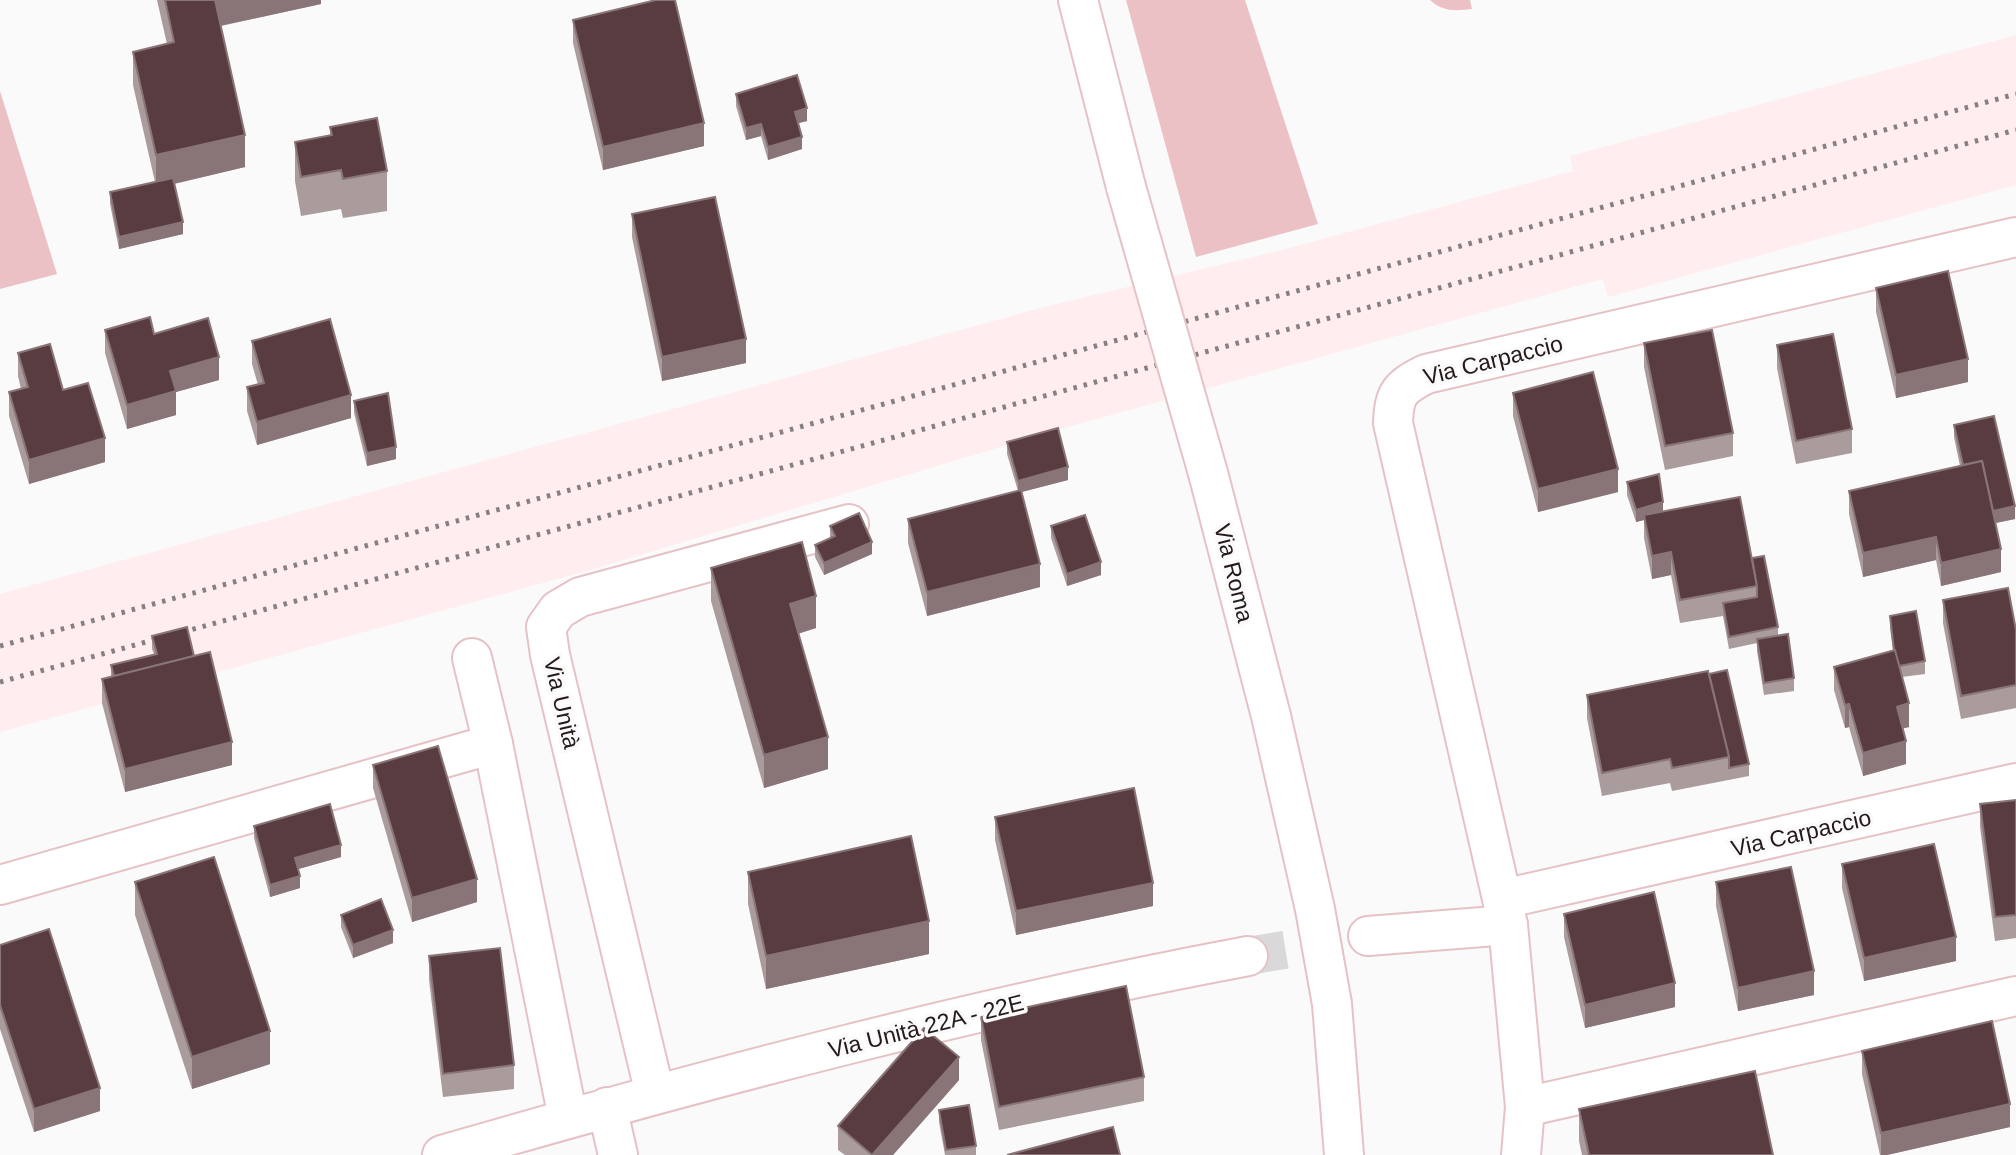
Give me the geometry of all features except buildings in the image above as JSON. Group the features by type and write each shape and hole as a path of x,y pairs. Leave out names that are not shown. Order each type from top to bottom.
{"street":[{"name":"Via Roma","path":"1078,0 1126,187 1208,473 1267,703 1315,909 1332,1004 1344,1155"},
{"name":"Via Carpaccio","path":"1521,1155 1525,1107 1506,912 1393,423 1394,403 1404,385 1426,374 2016,237"},
{"name":"Via Unità","path":"655,1094 550,655 546,627 558,610 580,597 849,524"},
{"path":"472,658 493,744 568,1118"},
{"path":"0,885 493,744"},
{"name":"Via Carpaccio","path":"1506,912 2016,783"},
{"path":"1368,936 1506,912"},
{"name":"Via Unità 22A - 22E","path":"442,1155 655,1094 1087,986 1248,956"},
{"path":"1525,1107 2016,996"},
{"path":"607,1107 618,1155"}],"shaded area":[{"path":"1126,0 1245,0 1318,224 1196,257"},
{"path":"1430,0 1470,0 1472,9 1450,10"},
{"path":"2016,35 2016,185 1608,297 1603,279 1064,428 590,570 0,732 0,594 1044,307 1286,249 1573,171 1570,156"},
{"path":"0,91 57,274 0,289"}],"tunnel":[{"path":"1248,956 1368,936"}],"railway":[{"path":"0,646 2016,94"},
{"path":"0,682 2016,130"}]}
